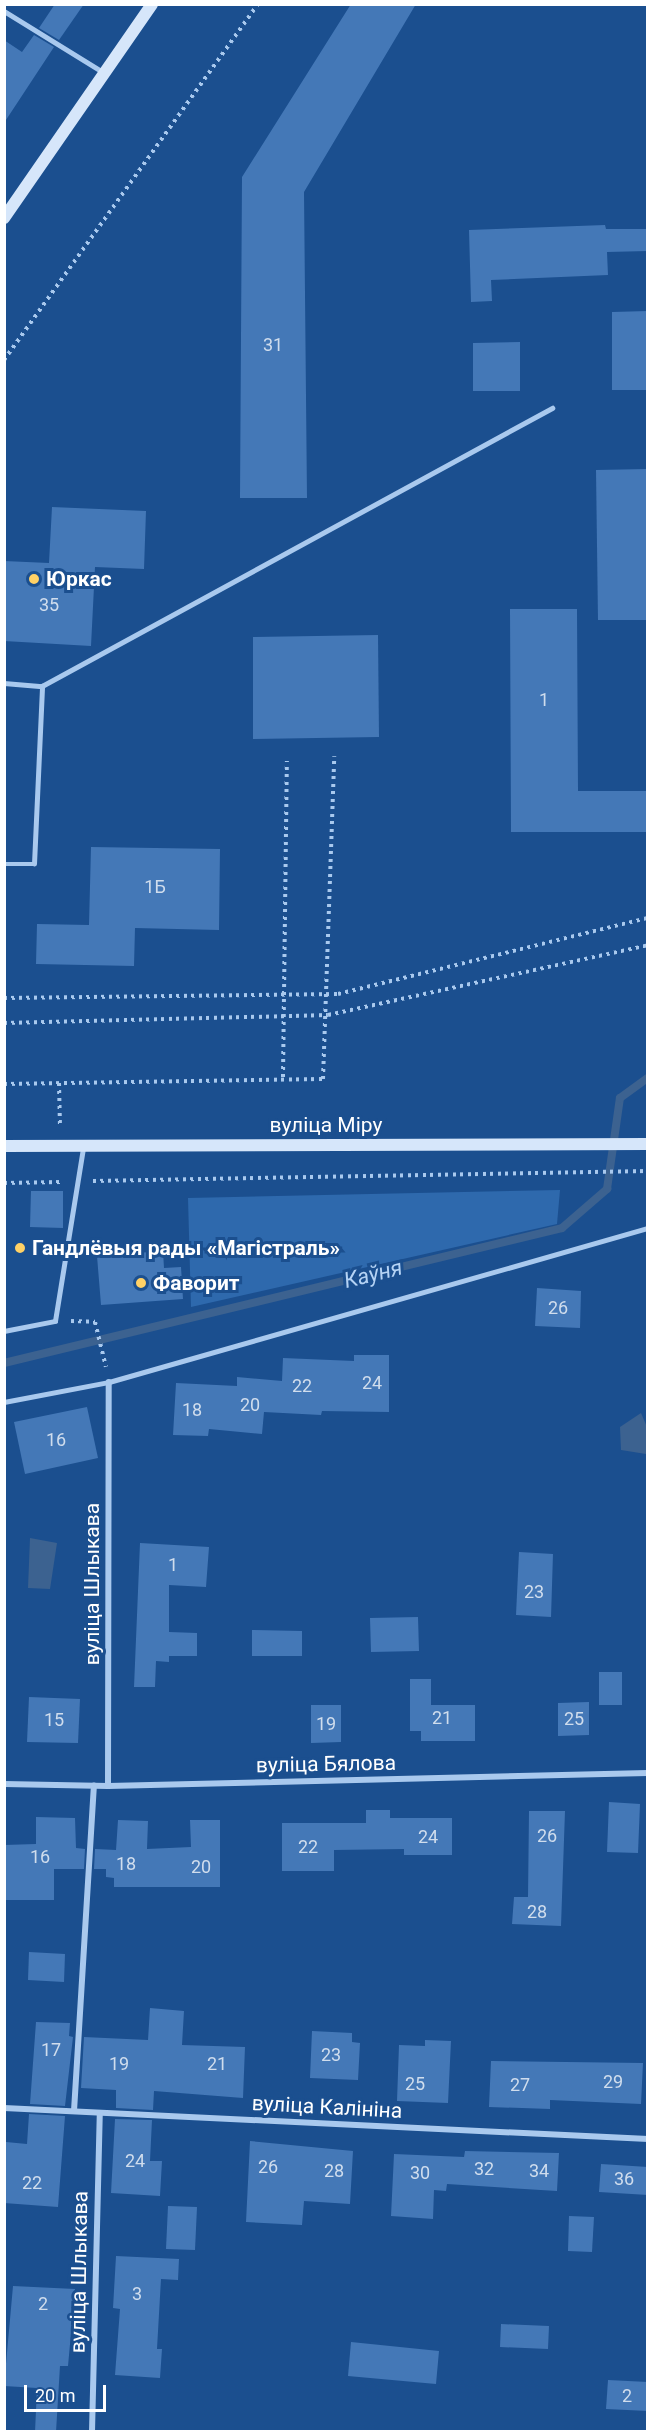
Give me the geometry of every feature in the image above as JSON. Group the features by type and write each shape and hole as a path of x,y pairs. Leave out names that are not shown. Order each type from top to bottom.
{"main road":[{"path":"4,218 152,4"},
{"name":"вуліца Міру","path":"4,1146 648,1144"}],"street":[{"name":"вуліца Шлыкава","path":"108,1786 109,1382"},
{"name":"вуліца Бялова","path":"4,1784 108,1786 648,1773"},
{"path":"74,2111 94,1785"},
{"name":"вуліца Калініна","path":"4,2108 648,2139"},
{"name":"вуліца Шлыкава","path":"92,2432 100,2113"}],"lane":[{"path":"4,11 103,72"},
{"path":"4,683 42,686 552,408"},
{"path":"4,864 34,864 42,686"},
{"path":"4,1331 56,1321 83,1145"},
{"path":"4,1402 109,1382 648,1228"}],"path":[{"path":"4,360 258,4"},
{"path":"4,1084 283,1077 323,1079 328,1016 326,994 334,756"},
{"path":"283,1077 286,1016 284,994 287,761"},
{"path":"4,998 326,994 648,918"},
{"path":"4,1023 328,1016 648,945"},
{"path":"4,1183 648,1171"},
{"path":"56,1321 96,1322 109,1382"}],"shaded area":[{"path":"560,1190 557,1224 191,1307 188,1198"},
{"path":"641,1413 647,1427 646,1454 621,1450 620,1427"},
{"path":"30,1538 57,1543 50,1589 28,1588"}],"building":[{"path":"55,4 84,4 59,40 39,28"},
{"path":"351,4 416,4 304,192 307,498 240,498 242,177"},
{"path":"34,35 54,47 4,123 4,40 22,52"},
{"path":"605,225 606,229 648,229 648,251 607,252 608,275 491,280 492,301 471,302 469,230"},
{"path":"648,311 648,390 612,390 612,312"},
{"path":"520,342 520,391 473,391 473,343"},
{"path":"648,469 648,620 598,620 596,470"},
{"path":"52,507 146,511 144,569 95,567 91,646 4,641 4,561 49,563"},
{"path":"510,609 577,609 578,791 648,791 648,832 511,832"},
{"path":"378,635 379,737 253,739 253,637"},
{"path":"91,847 220,849 219,930 135,928 134,966 36,964 37,924 89,925"},
{"path":"31,1191 63,1191 63,1228 30,1227"},
{"name":"Фаворит","path":"163,1251 164,1268 181,1267 183,1299 101,1305 97,1256"},
{"path":"537,1288 581,1291 580,1328 535,1326"},
{"path":"354,1355 389,1355 389,1412 322,1411 321,1415 264,1412 262,1434 209,1429 208,1436 173,1435 176,1383 237,1386 237,1377 282,1381 283,1358 354,1361"},
{"path":"87,1407 98,1458 25,1474 14,1422"},
{"path":"140,1543 209,1547 206,1587 169,1585 169,1632 197,1633 197,1656 169,1656 169,1662 156,1661 155,1687 134,1687"},
{"path":"519,1552 553,1554 551,1617 516,1615"},
{"path":"418,1617 419,1651 371,1652 370,1618"},
{"path":"252,1630 302,1631 302,1656 252,1656"},
{"path":"599,1672 622,1672 622,1705 599,1705"},
{"path":"410,1679 431,1679 431,1705 475,1705 475,1741 421,1741 421,1731 410,1731"},
{"path":"29,1697 80,1699 78,1743 27,1742"},
{"path":"589,1702 589,1735 558,1736 558,1703"},
{"path":"311,1705 341,1705 341,1742 311,1743"},
{"path":"609,1802 640,1804 638,1853 607,1852"},
{"path":"366,1810 390,1810 390,1818 452,1818 452,1855 404,1855 404,1849 334,1850 334,1871 282,1871 282,1823 366,1823"},
{"path":"529,1811 565,1811 561,1926 512,1924 514,1897 528,1897"},
{"path":"36,1817 75,1818 76,1848 85,1849 84,1869 54,1869 54,1900 4,1900 4,1845 36,1844"},
{"path":"118,1820 148,1821 147,1849 191,1847 190,1820 220,1820 220,1887 114,1887 114,1878 106,1877 106,1869 94,1869 95,1849 116,1850"},
{"path":"29,1952 65,1954 64,1982 28,1980"},
{"path":"150,2008 184,2011 182,2045 245,2047 243,2098 154,2091 153,2110 116,2108 116,2090 81,2088 84,2037 148,2040"},
{"path":"36,2022 70,2023 69,2036 73,2037 65,2106 30,2104"},
{"path":"312,2031 352,2033 352,2042 360,2043 358,2080 310,2078"},
{"path":"425,2040 451,2041 448,2103 397,2101 399,2045 425,2046"},
{"path":"491,2061 643,2063 641,2104 550,2100 550,2109 489,2107"},
{"path":"29,2114 65,2116 58,2207 4,2203 6,2142 27,2144"},
{"path":"115,2119 152,2120 150,2161 162,2161 160,2196 111,2193"},
{"path":"250,2141 353,2151 350,2204 304,2201 302,2225 246,2222"},
{"path":"465,2151 559,2153 557,2191 447,2184 446,2191 434,2190 433,2219 391,2216 394,2154 464,2157"},
{"path":"601,2164 648,2167 648,2195 599,2192"},
{"path":"168,2206 197,2207 195,2250 166,2249"},
{"path":"569,2216 594,2217 592,2252 568,2251"},
{"path":"116,2256 179,2259 178,2280 161,2279 157,2349 162,2349 160,2378 115,2375 120,2309 113,2308"},
{"path":"13,2286 75,2289 68,2366 60,2366 56,2432 35,2432 37,2388 4,2386"},
{"path":"501,2324 549,2326 548,2349 500,2347"},
{"path":"351,2342 439,2351 436,2384 348,2376"},
{"path":"608,2380 648,2382 648,2411 606,2409"}],"waterway":[{"name":"Каўня","path":"4,1363 562,1228 607,1189 620,1098 648,1078"}],"place":[{"name":"Юркас","path":"34,579"},
{"name":"Гандлёвыя рады «Магістраль»","path":"20,1248"},
{"name":"Фаворит","path":"141,1283"}]}
